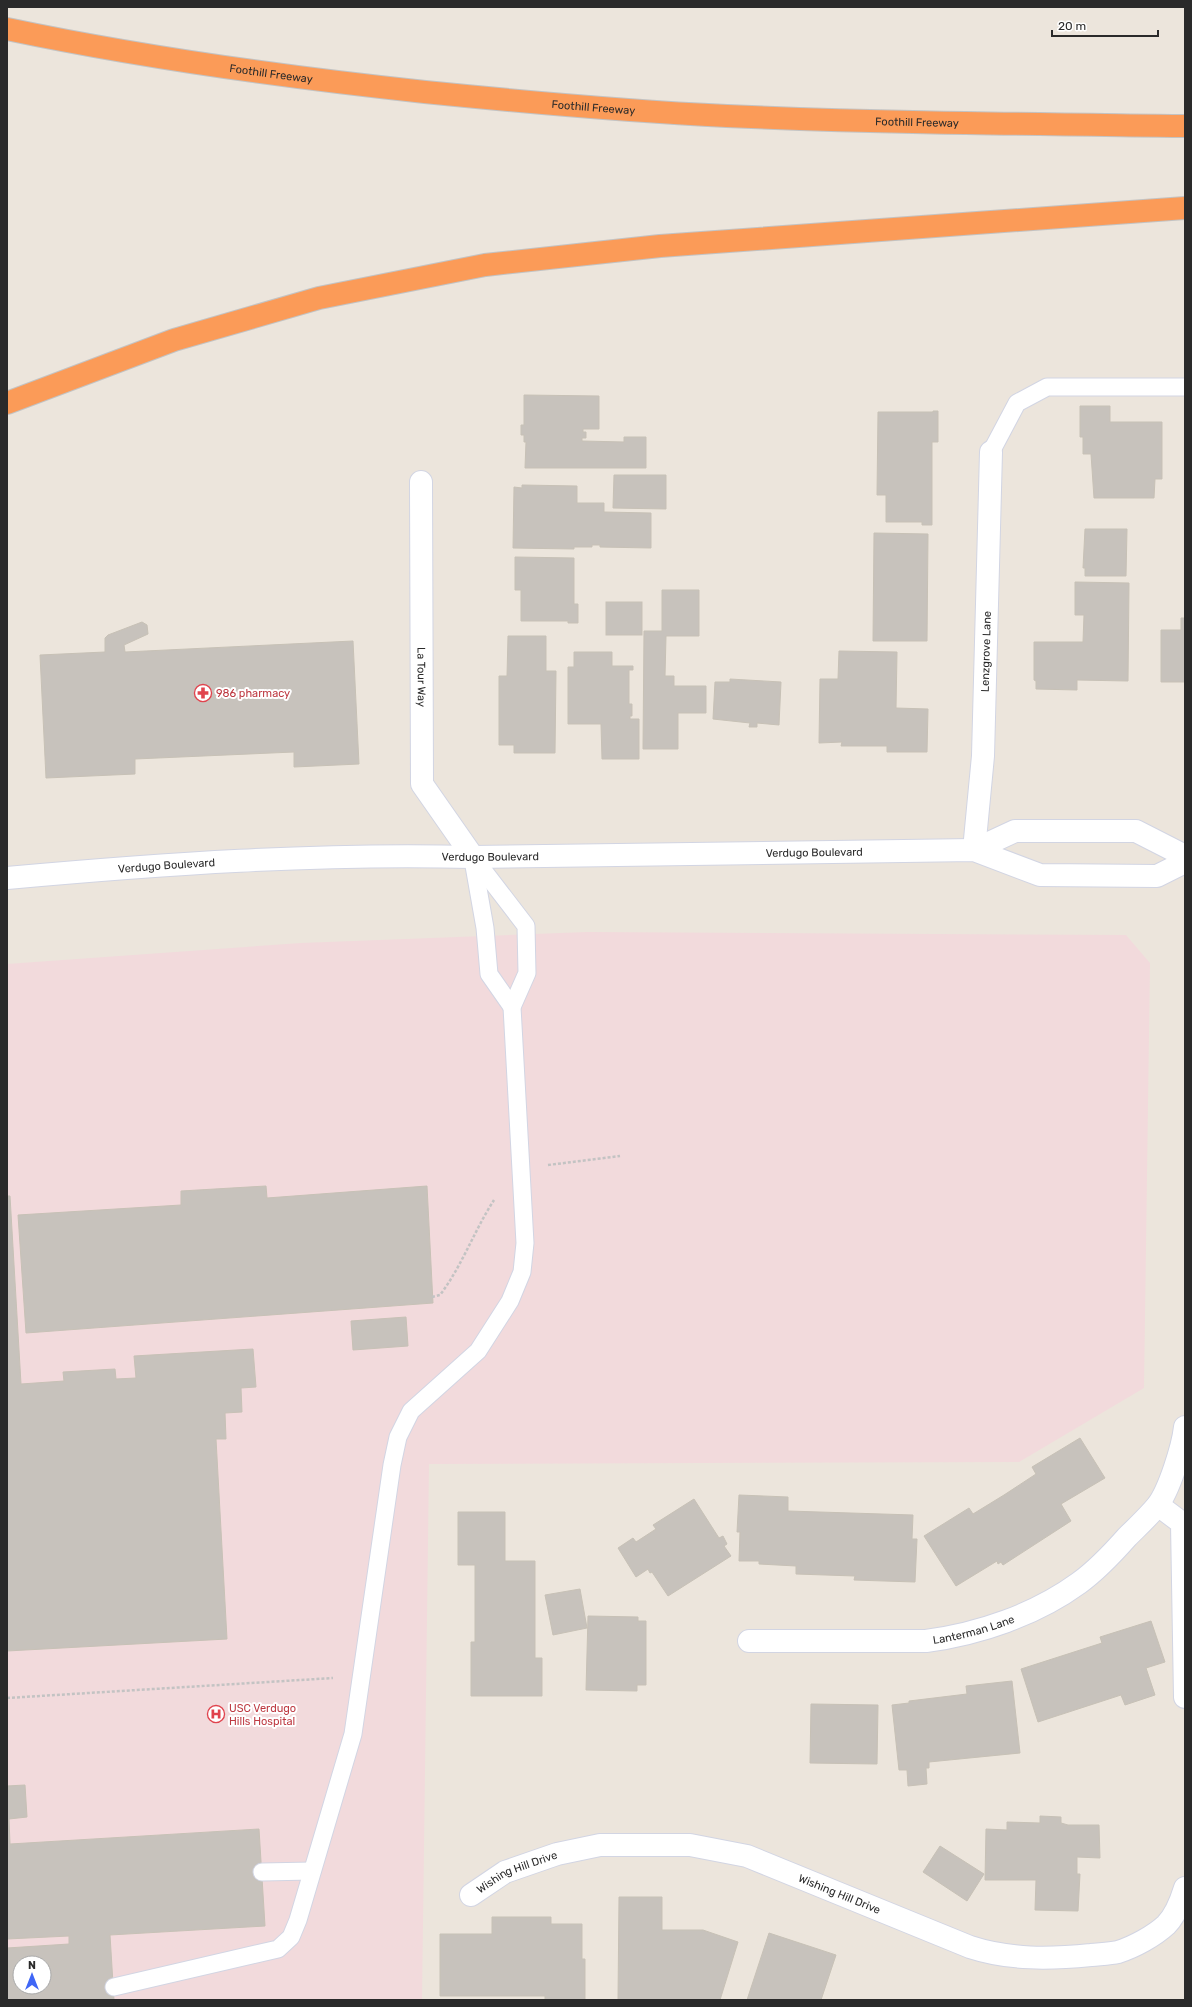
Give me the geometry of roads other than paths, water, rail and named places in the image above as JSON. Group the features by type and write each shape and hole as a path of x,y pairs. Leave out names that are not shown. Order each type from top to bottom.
{"highway":[{"name":"Foothill Freeway","path":"7,29 86,46 302,79 516,102 724,116 891,122 1185,126"},
{"path":"7,403 174,340 319,298 485,266 660,246 1185,208"}],"street":[{"name":"Lenzgrove Lane","path":"974,850 983,756 991,452"},
{"name":"La Tour Way","path":"421,482 422,784 473,857"},
{"name":"Verdugo Boulevard","path":"974,850 1015,831 1136,831 1185,856"},
{"name":"Verdugo Boulevard","path":"7,878 191,863 407,855 473,857 974,850 1040,875 1157,876 1185,862"},
{"path":"1185,1427 1175,1467 1158,1505 1182,1523 1185,1697"},
{"name":"Lanterman Lane","path":"749,1640 926,1640 950,1638 996,1624 1022,1615 1051,1601 1079,1584 1102,1564 1158,1505"},
{"name":"Wishing Hill Drive","path":"471,1894 505,1872 557,1854 600,1844 690,1844 746,1856 977,1949 1011,1956 1054,1958 1118,1952 1148,1937 1167,1924 1180,1905 1185,1888"}],"lane":[{"path":"991,452 1017,403 1047,387 1185,387"},
{"path":"473,857 485,928 489,974 512,1007"},
{"path":"114,1987 278,1949 291,1937 298,1920 353,1734 392,1465 398,1437 411,1411 478,1351 510,1301 522,1272 525,1243 512,1007 527,973 526,926 473,857"},
{"path":"262,1872 312,1871"}],"place":[{"name":"986 pharmacy","path":"203,693"},
{"name":"USC Verdugo Hills Hospital","path":"216,1714"}]}
